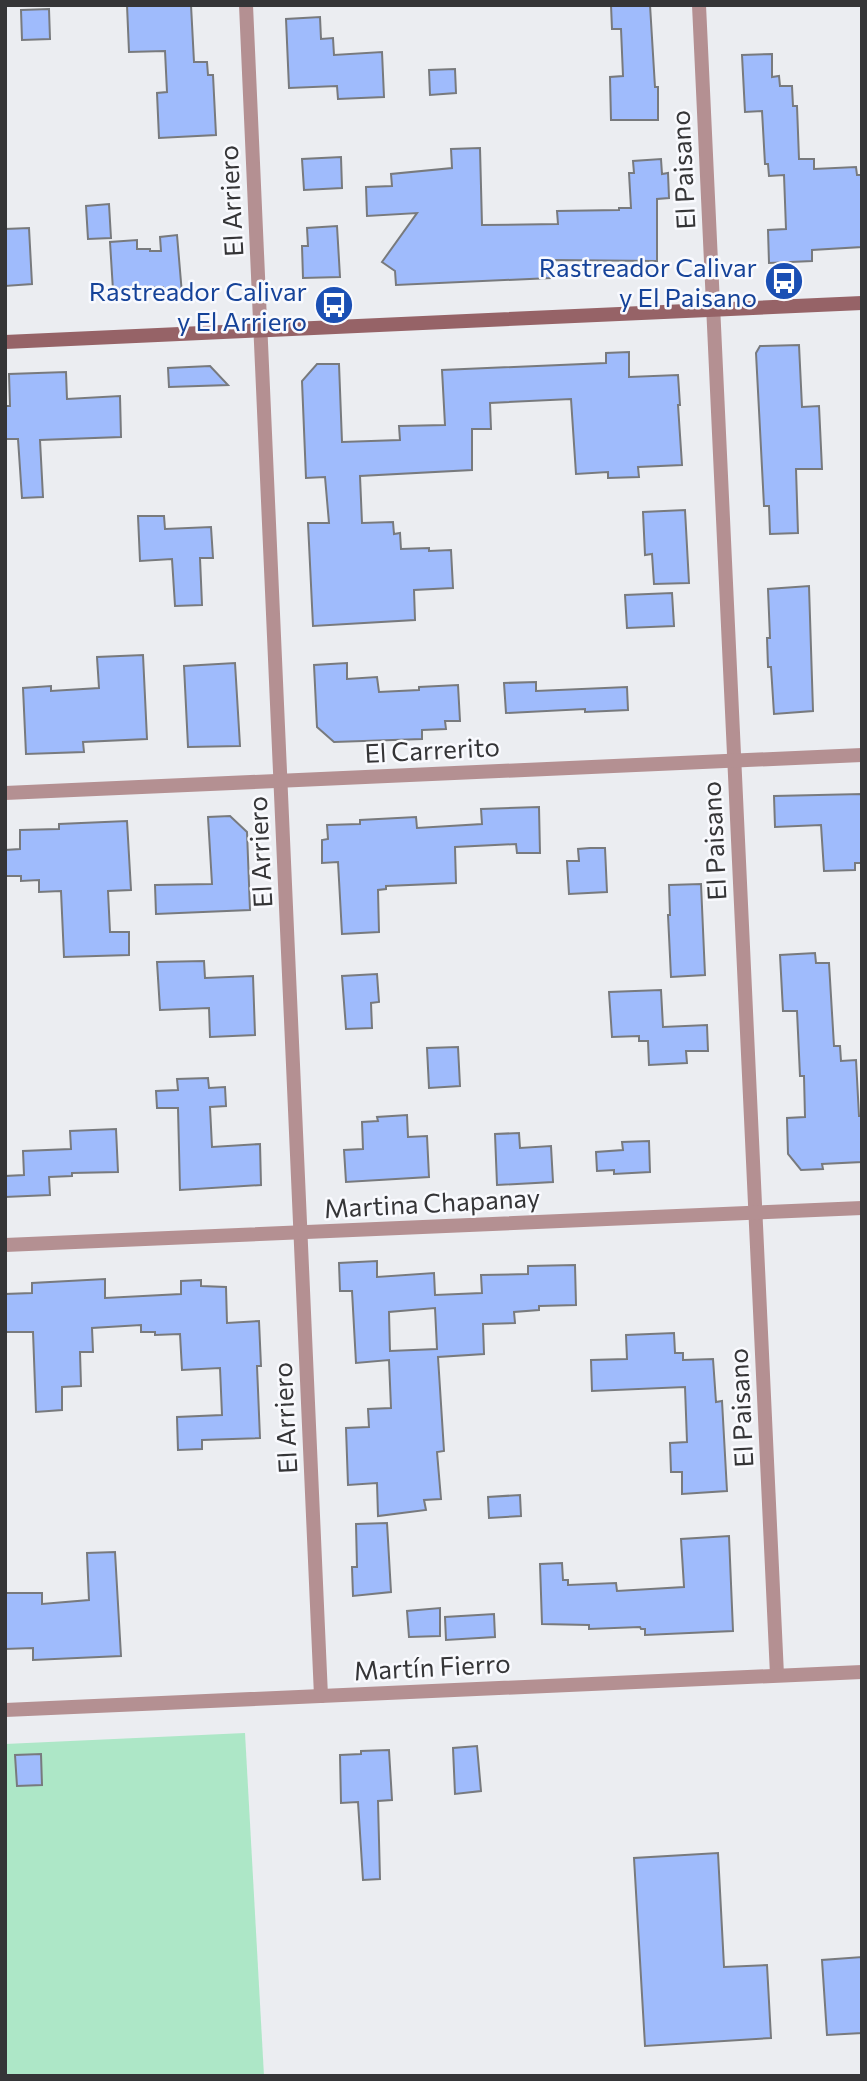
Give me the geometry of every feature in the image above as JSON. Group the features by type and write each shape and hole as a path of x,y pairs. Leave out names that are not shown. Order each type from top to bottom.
{"main road":[{"path":"5,342 862,303"}],"street":[{"name":"El Arriero","path":"246,5 321,1696"},
{"name":"El Paisano","path":"699,5 777,1675"},
{"name":"El Carrerito","path":"5,793 862,754"},
{"name":"Martina Chapanay","path":"5,1245 862,1208"},
{"name":"Martín Fierro","path":"5,1710 862,1672"}],"green space":[{"path":"245,1733 264,2076 5,2076 5,1744"}],"building":[{"path":"127,5 191,5 194,62 207,62 208,75 213,75 216,135 159,138 157,93 167,92 165,51 129,52"},
{"path":"611,5 650,5 655,87 658,87 658,120 611,120 610,77 623,76 621,29 612,29"},
{"path":"49,9 50,39 22,40 21,10"},
{"path":"320,17 321,39 333,38 334,55 382,52 384,97 338,99 337,86 289,88 286,19"},
{"path":"772,54 772,77 779,76 780,86 792,86 793,106 797,106 799,159 814,159 814,169 856,167 857,175 862,175 862,247 812,250 812,261 769,263 768,230 786,229 784,175 769,176 768,164 765,164 762,111 745,112 742,55"},
{"path":"455,69 456,93 430,95 429,70"},
{"path":"480,148 482,225 558,224 557,211 631,208 629,173 634,173 633,161 661,159 662,174 668,173 669,198 657,199 657,261 551,260 551,278 396,285 395,271 382,262 417,213 367,216 366,187 392,186 391,174 452,168 451,149"},
{"path":"341,157 342,188 304,190 302,159"},
{"path":"109,204 111,238 88,239 86,206"},
{"path":"337,226 340,277 303,278 302,246 308,246 307,228"},
{"path":"29,228 32,284 5,286 5,229"},
{"path":"177,235 182,294 163,294 163,287 113,290 110,242 137,240 137,249 161,251 160,237"},
{"path":"799,345 802,407 819,406 822,469 796,469 798,533 770,534 769,506 764,506 756,353 760,346"},
{"path":"629,352 629,377 678,375 682,465 638,467 639,477 608,478 608,472 576,474 571,399 490,403 491,429 472,429 472,470 360,476 362,523 393,522 394,534 400,533 401,549 451,550 453,588 414,590 415,620 313,626 308,523 329,523 325,477 306,478 302,381 317,364 339,364 342,442 400,440 399,426 445,425 442,370 606,363 606,353"},
{"path":"210,366 228,385 169,387 168,368"},
{"path":"66,372 67,399 120,396 121,437 40,440 43,497 22,498 18,439 5,439 5,406 10,406 9,374"},
{"path":"685,510 689,583 654,584 652,554 645,555 643,512"},
{"path":"138,516 164,516 165,529 211,527 213,558 200,558 202,605 175,606 172,559 140,561"},
{"path":"809,586 813,711 774,714 771,667 768,667 768,589"},
{"path":"672,593 674,626 627,628 625,595"},
{"path":"143,655 147,739 83,742 84,752 26,754 23,688 51,686 51,691 99,688 97,657"},
{"path":"235,663 240,746 188,747 184,666"},
{"path":"347,663 347,679 377,677 379,692 458,685 460,721 445,721 446,729 422,730 422,739 334,742 317,727 314,665"},
{"path":"536,682 536,691 627,687 628,710 506,713 504,683"},
{"path":"862,794 862,863 855,863 855,870 824,871 821,825 775,827 774,796"},
{"path":"539,807 540,853 517,853 516,844 455,847 456,883 386,886 386,889 378,890 379,932 342,934 338,862 322,863 322,840 328,839 327,825 416,817 417,828 482,824 481,809"},
{"path":"230,816 247,832 250,910 156,914 155,885 212,884 208,817"},
{"path":"127,821 131,890 108,891 110,932 129,932 129,955 64,957 61,891 39,892 39,880 21,881 21,876 5,876 5,850 20,849 20,830 59,829 59,824"},
{"path":"605,848 607,892 569,894 567,861 579,861 578,849"},
{"path":"701,884 705,975 671,977 669,885"},
{"path":"815,953 816,963 829,963 834,1046 840,1046 841,1061 856,1060 859,1116 862,1116 862,1162 822,1164 823,1169 801,1170 788,1154 787,1118 805,1117 804,1076 800,1076 797,1011 783,1011 780,955"},
{"path":"204,961 205,978 253,976 255,1035 210,1037 209,1008 160,1010 157,962"},
{"path":"377,974 379,1002 371,1003 372,1028 346,1029 342,976"},
{"path":"661,990 663,1027 707,1025 708,1051 686,1051 687,1063 649,1065 648,1041 639,1041 639,1036 612,1037 609,992"},
{"path":"458,1047 460,1086 429,1088 427,1048"},
{"path":"208,1078 209,1088 225,1087 226,1106 210,1107 212,1147 260,1144 261,1185 180,1190 178,1108 157,1108 156,1091 178,1090 177,1079"},
{"path":"407,1115 408,1137 427,1136 429,1177 346,1182 344,1150 363,1149 362,1122 378,1121 377,1117"},
{"path":"116,1129 118,1172 72,1173 72,1176 49,1177 50,1195 5,1197 5,1176 24,1175 23,1151 71,1149 70,1131"},
{"path":"519,1133 520,1148 551,1146 553,1182 497,1185 495,1134"},
{"path":"649,1141 650,1172 614,1174 614,1170 597,1171 596,1152 623,1150 622,1142"},
{"path":"377,1261 377,1277 434,1273 435,1295 482,1293 481,1275 528,1274 528,1266 575,1265 576,1305 539,1306 539,1310 514,1312 515,1323 483,1324 484,1354 438,1357 444,1451 437,1452 441,1499 424,1500 426,1510 378,1516 377,1483 348,1485 346,1428 369,1427 368,1409 391,1408 389,1360 356,1363 352,1291 340,1291 339,1263","holes":["435,1308 437,1349 390,1351 389,1312"]},
{"path":"105,1279 105,1298 181,1294 181,1281 201,1280 201,1286 226,1287 227,1323 259,1321 261,1366 257,1366 260,1438 202,1440 202,1449 178,1450 177,1417 222,1415 220,1368 182,1370 180,1334 155,1335 155,1332 141,1332 141,1325 92,1328 93,1352 80,1352 81,1386 62,1387 62,1410 36,1412 33,1332 5,1332 5,1294 32,1293 32,1283"},
{"path":"674,1333 675,1353 683,1353 683,1360 713,1359 716,1402 722,1401 727,1491 682,1494 682,1472 671,1472 670,1443 687,1442 685,1387 592,1391 591,1360 627,1359 626,1335"},
{"path":"520,1495 521,1516 489,1518 488,1497"},
{"path":"387,1523 391,1592 353,1596 352,1567 357,1567 356,1524"},
{"path":"729,1536 733,1631 645,1635 645,1629 640,1627 589,1629 589,1625 542,1624 540,1564 562,1563 563,1580 568,1580 568,1585 616,1583 617,1591 684,1587 681,1539"},
{"path":"115,1552 121,1656 33,1660 33,1648 5,1649 5,1593 42,1593 42,1604 89,1600 87,1553"},
{"path":"440,1608 440,1636 409,1637 407,1611"},
{"path":"494,1614 495,1637 446,1640 445,1617"},
{"path":"477,1746 481,1791 455,1794 453,1748"},
{"path":"389,1750 392,1800 378,1801 380,1879 363,1880 358,1802 341,1803 340,1755"},
{"path":"41,1754 42,1785 17,1786 15,1755"},
{"path":"718,1853 724,1967 767,1965 771,2038 645,2046 634,1858"},
{"path":"862,1957 862,2033 827,2035 822,1960"}],"place":[{"name":"Rastreador Calivar y El Paisano","path":"784,281"},
{"name":"Rastreador Calivar y El Arriero","path":"334,305"}]}
